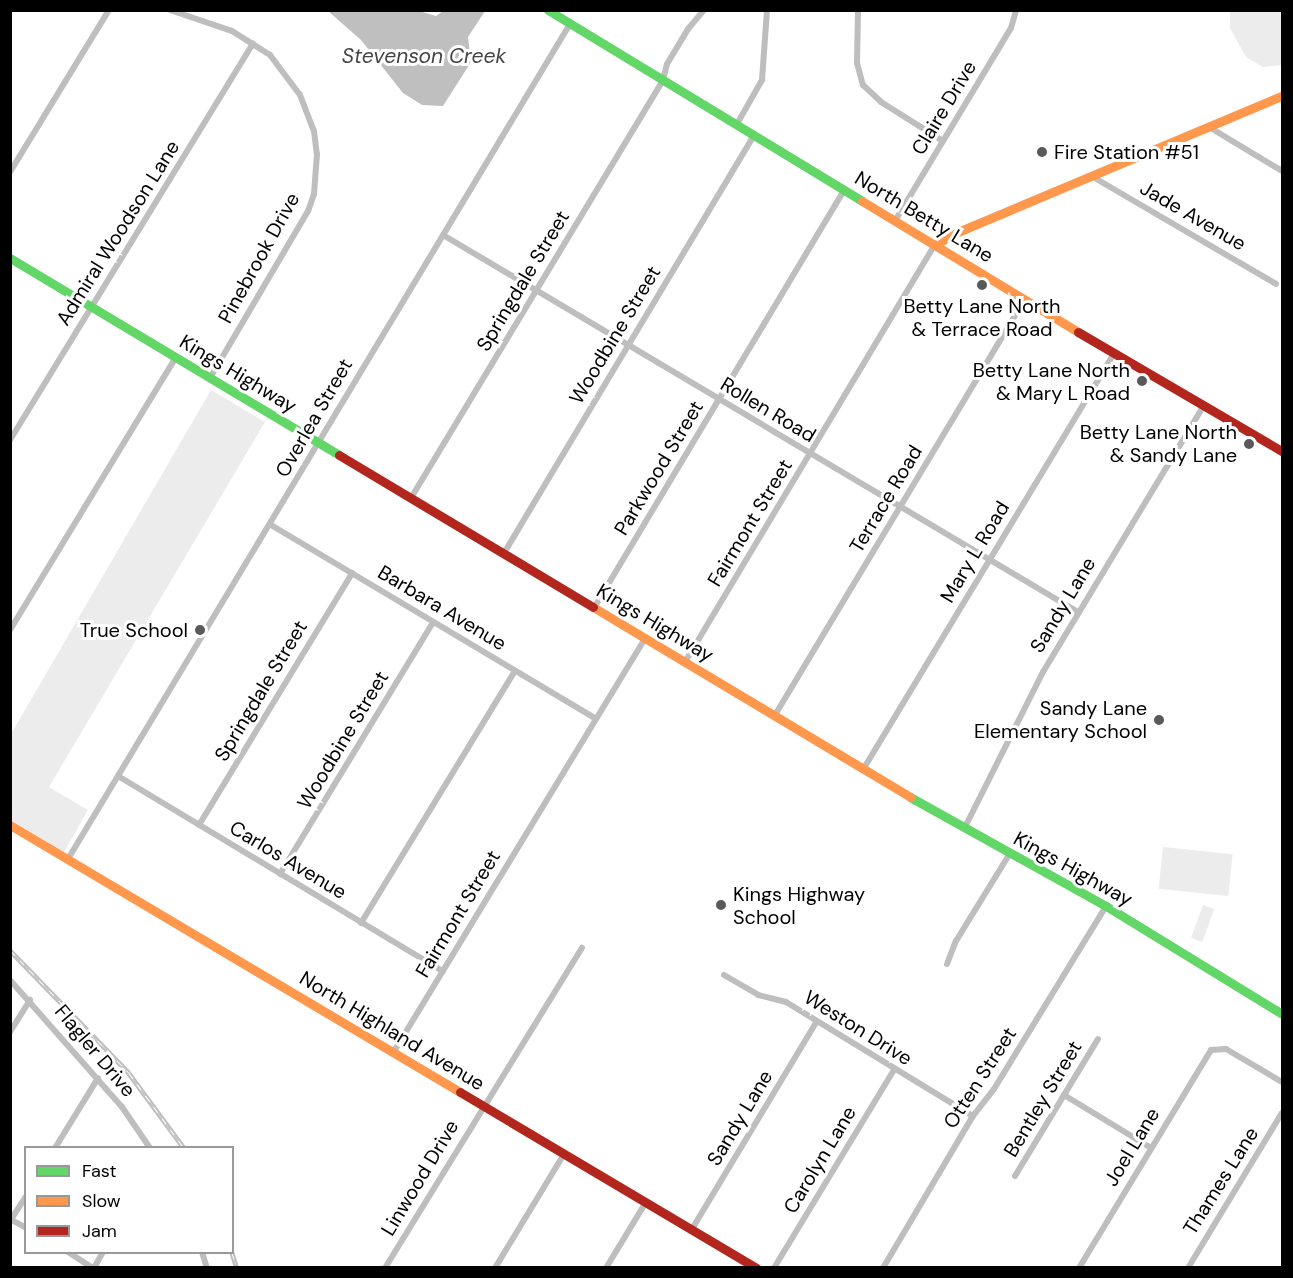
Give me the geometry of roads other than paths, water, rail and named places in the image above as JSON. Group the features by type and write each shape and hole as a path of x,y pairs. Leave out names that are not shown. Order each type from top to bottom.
{"street":[{"path":"10,172 109,10"},
{"name":"Pinebrook Drive","path":"170,10 207,21 253,42 288,75 308,113 317,154 314,194 298,230 210,378"},
{"name":"North Betty Lane","path":"548,10 1024,300 1282,451"},
{"name":"Springdale Street","path":"411,498 663,80 673,55 704,10"},
{"path":"737,124 762,80 767,10"},
{"path":"858,10 857,63 863,85 881,102 943,141"},
{"name":"Claire Drive","path":"895,221 1011,28 1017,11"},
{"name":"Overlea Street","path":"68,859 271,525 570,24"},
{"name":"Admiral Woodson Lane","path":"10,440 253,42"},
{"path":"935,245 953,234 1282,96"},
{"path":"1209,127 1282,171"},
{"name":"Woodbine Street","path":"504,553 754,135"},
{"name":"Jade Avenue","path":"1093,177 1276,285"},
{"name":"Parkwood Street","path":"594,608 844,190"},
{"name":"Rollen Road","path":"443,235 1078,612"},
{"name":"Fairmont Street","path":"685,662 935,245"},
{"name":"Kings Highway","path":"10,258 964,829 1106,906 1282,1014"},
{"name":"Terrace Road","path":"775,715 1024,300"},
{"name":"Mary L Road","path":"864,768 1114,353"},
{"path":"10,630 176,357"},
{"name":"Sandy Lane","path":"964,829 991,781 1027,700 1204,405"},
{"name":"Barbara Avenue","path":"271,525 596,719"},
{"name":"Springdale Street","path":"199,825 352,573"},
{"name":"Woodbine Street","path":"280,874 433,622"},
{"name":"Fairmont Street","path":"393,1053 645,638"},
{"path":"361,923 515,671"},
{"name":"Carlos Avenue","path":"118,776 443,971"},
{"name":"North Highland Avenue","path":"10,825 757,1268"},
{"path":"947,964 956,941 1010,855"},
{"name":"Otten Street","path":"883,1268 973,1116 994,1089 1106,906"},
{"name":"Linwood Drive","path":"385,1268 582,948"},
{"name":"Weston Drive","path":"724,975 758,995 786,1002 816,1023 973,1116"},
{"name":"Flagler Drive","path":"10,980 98,1078 149,1146"},
{"path":"10,1032 30,1000"},
{"name":"Sandy Lane","path":"692,1229 816,1023"},
{"name":"Bentley Street","path":"1015,1176 1098,1039"},
{"name":"Joel Lane","path":"1079,1268 1151,1148 1216,1047 1226,1048 1282,1082"},
{"name":"Carolyn Lane","path":"774,1268 894,1070"},
{"path":"56,1146 98,1078"},
{"path":"1064,1095 1151,1148"},
{"name":"Thames Lane","path":"1188,1268 1282,1113"},
{"path":"495,1268 564,1154"},
{"path":"11,1220 24,1199"},
{"path":"606,1268 646,1202"},
{"path":"71,1254 94,1268 102,1254"}],"water":[{"name":"Stevenson Creek","path":"328,11 419,11 436,16 443,11 485,11 468,37 471,62 443,106 422,105 403,93 361,40"}],"railway":[{"path":"10,950 129,1073 183,1146"},
{"path":"233,1254 237,1268"}],"place":[{"name":"Fire Station #51","path":"1042,152"},
{"name":"Betty Lane North & Terrace Road","path":"982,285"},
{"name":"Betty Lane North & Mary L Road","path":"1142,381"},
{"name":"Betty Lane North & Sandy Lane","path":"1249,444"},
{"name":"True School","path":"200,630"},
{"name":"Sandy Lane Elementary School","path":"1159,720"},
{"name":"Kings Highway School","path":"721,905"}]}
